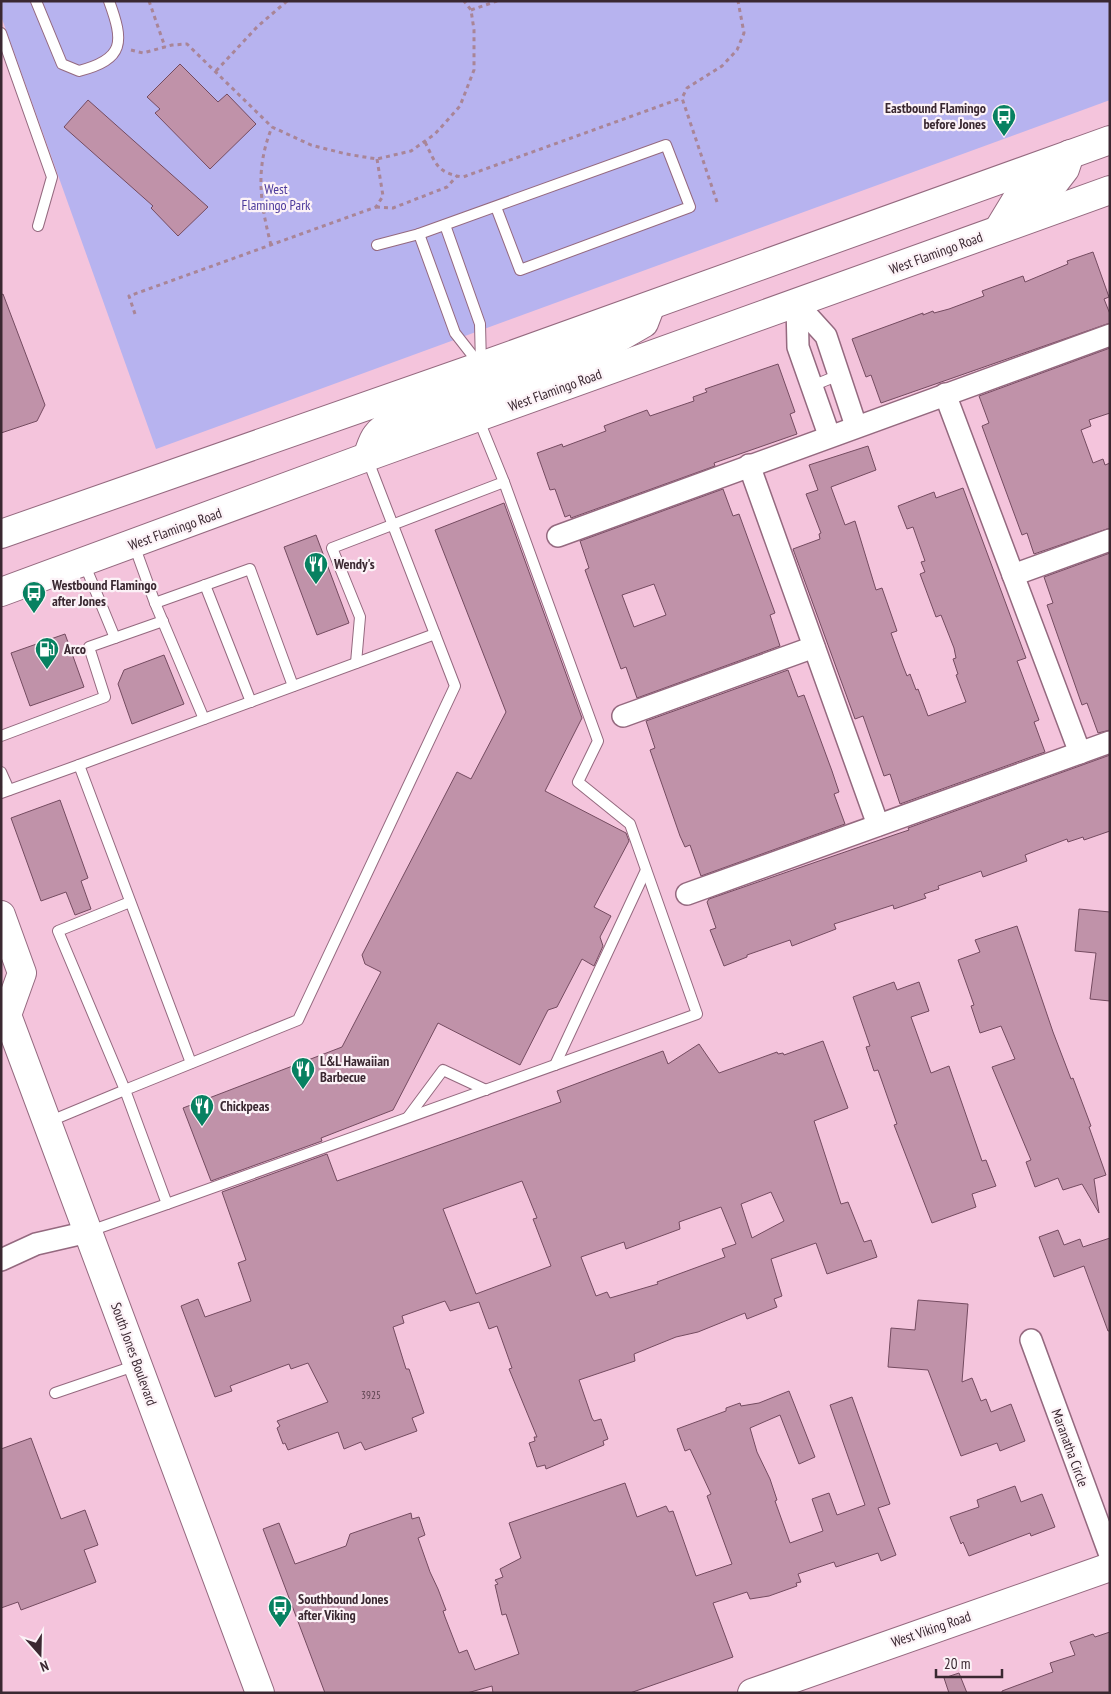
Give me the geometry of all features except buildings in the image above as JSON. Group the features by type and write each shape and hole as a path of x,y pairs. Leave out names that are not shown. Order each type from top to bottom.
{"main road":[{"path":"1,534 481,366 1110,140"},
{"path":"998,230 1018,197 1056,182 1065,170 1070,154"},
{"name":"West Flamingo Road","path":"1,592 367,457 1110,190"},
{"path":"478,418 488,397 503,380 618,338 644,323 652,304"},
{"path":"367,457 375,437 393,422 469,394 480,384 481,366"},
{"name":"South Jones Boulevard","path":"1,915 22,973 4,1013 47,1122 260,1693"},
{"name":"West Viking Road","path":"752,1693 1110,1567"}],"street":[{"path":"797,304 826,336 856,426"},
{"path":"797,304 798,348 829,435"},
{"path":"558,536 749,464 1110,335"},
{"path":"945,394 1080,753"},
{"path":"749,464 878,825"},
{"path":"1012,575 1110,540"},
{"path":"623,716 814,647"},
{"path":"687,894 1110,742"},
{"path":"1,1260 36,1244 88,1232"},
{"name":"Maranatha Circle","path":"1031,1340 1110,1555"}],"lane":[{"path":"36,1 62,64 79,71 109,60 119,46 118,24 109,1"},
{"path":"1,33 52,177 38,226"},
{"path":"377,245 445,225 666,145 690,207 520,270 496,207"},
{"path":"445,225 480,324 481,366"},
{"path":"418,234 454,333 481,366"},
{"path":"812,386 839,375"},
{"path":"88,1232 697,1014 630,824 578,782 598,741 504,482 478,418"},
{"path":"47,1122 298,1020 454,686 367,457"},
{"path":"356,663 360,617 332,548 504,482"},
{"path":"134,544 155,603 204,719"},
{"path":"84,562 115,638"},
{"path":"155,603 250,569 293,686"},
{"path":"205,585 251,702"},
{"path":"1,736 105,697 89,647 163,620"},
{"path":"1,772 5,792 434,634"},
{"path":"79,765 191,1063"},
{"path":"555,1065 646,870"},
{"path":"130,902 58,931 125,1090 167,1204"},
{"path":"408,1118 443,1070 486,1090"},
{"path":"55,1393 138,1365"}],"path":[{"path":"149,1 165,47"},
{"path":"216,71 257,27 287,1"},
{"path":"119,46 143,53 187,44 272,127 311,145 346,154 377,159 411,151 435,134 460,106 474,70 474,30 470,10 464,1"},
{"path":"470,10 497,1"},
{"path":"425,142 435,162 446,174 464,177 682,98 687,88 722,66 737,50 744,33 738,1"},
{"path":"682,98 717,202"},
{"path":"271,245 260,193 263,150 272,127"},
{"path":"376,207 383,196 377,159"},
{"path":"136,314 129,296 376,207 393,208 447,187 457,176"}],"green space":[{"name":"West Flamingo Park","path":"1,1 1110,1 1110,100 156,449 1,16"}],"place":[{"name":"Eastbound Flamingo before Jones","path":"1004,137"},
{"name":"Wendy's","path":"316,585"},
{"name":"Westbound Flamingo after Jones","path":"34,614"},
{"name":"Arco","path":"47,670"},
{"name":"L&L Hawaiian Barbecue","path":"303,1090"},
{"name":"Chickpeas","path":"202,1127"},
{"name":"Southbound Jones after Viking","path":"280,1628"}]}
